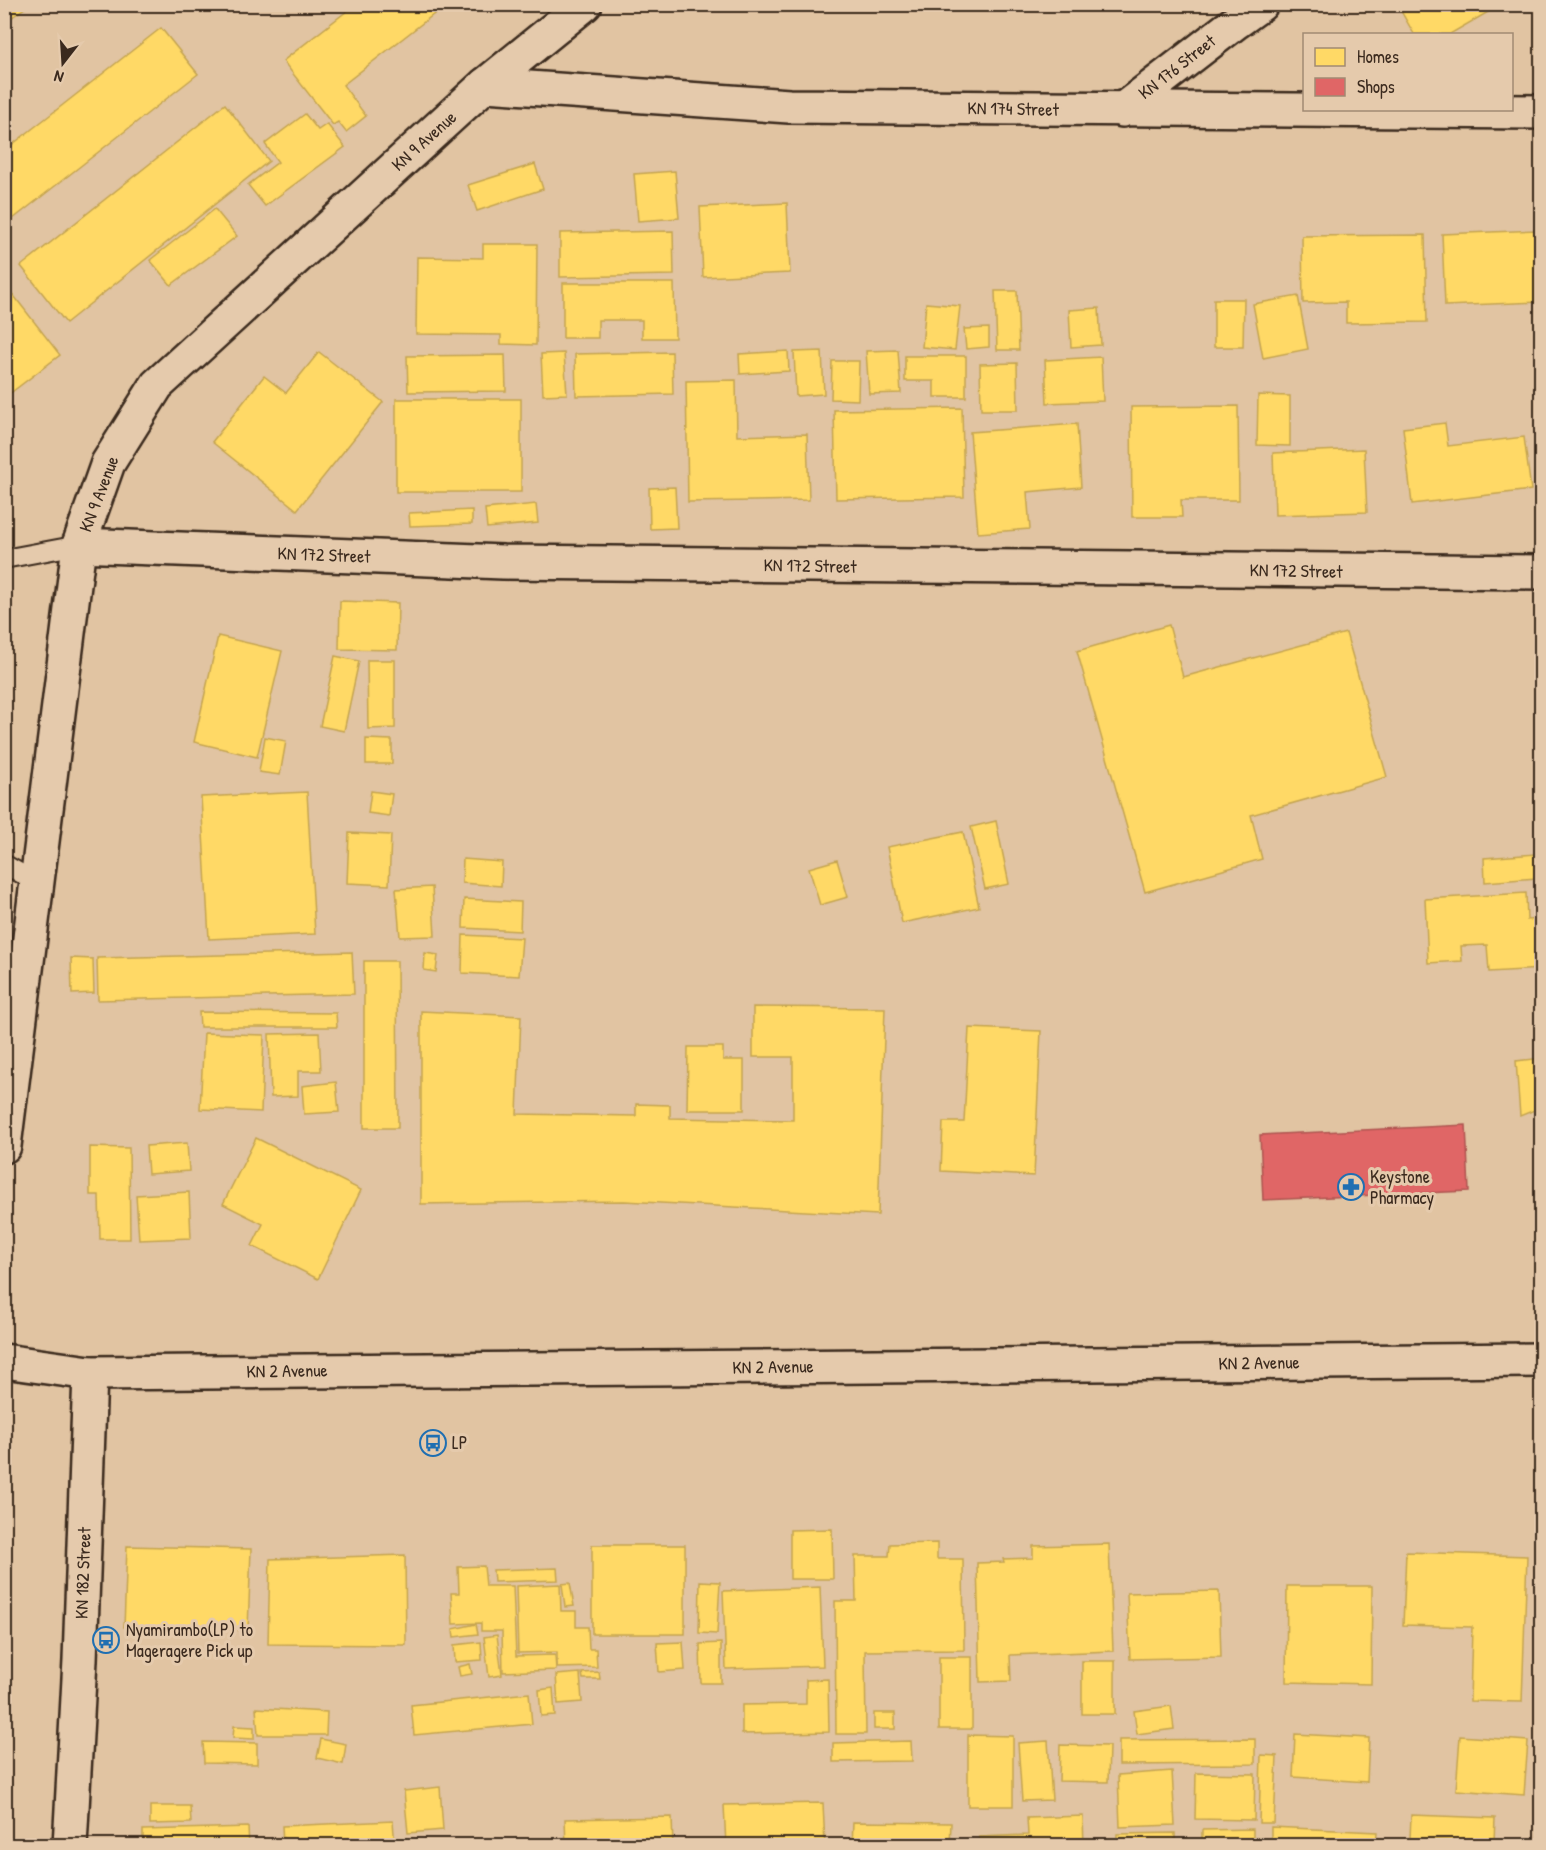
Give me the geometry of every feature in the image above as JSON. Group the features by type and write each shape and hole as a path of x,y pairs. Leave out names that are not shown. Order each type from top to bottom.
{"street":[{"name":"KN 9 Avenue","path":"4,1146 79,545 108,463 157,385 485,85 585,4"},
{"name":"KN 176 Street","path":"1122,110 1261,4"},
{"name":"KN 174 Street","path":"485,85 789,106 1303,111"},
{"name":"KN 174 Street","path":"1332,111 1542,112"},
{"name":"KN 172 Street","path":"79,545 503,562 1442,573 1542,572"},
{"name":"KN 2 Avenue","path":"4,1361 90,1373 1542,1360"},
{"name":"KN 182 Street","path":"70,1845 80,1660 90,1373"}],"lane":[{"path":"4,559 79,545"},
{"path":"4,864 36,882"}],"building: Homes":[{"path":"4,4 30,4 4,23"},
{"path":"356,4 447,4 343,85 366,116 346,132 338,122 333,125 283,61"},
{"path":"1397,4 1486,4 1490,11 1452,33 1413,33"},
{"path":"161,28 198,74 4,226 4,151"},
{"path":"225,104 269,161 66,323 21,266"},
{"path":"305,114 318,130 327,124 345,147 265,206 248,185 278,162 265,144"},
{"path":"535,164 543,189 477,211 468,185"},
{"path":"675,171 679,218 638,221 634,174"},
{"path":"787,203 790,273 703,277 700,207"},
{"path":"215,209 237,236 171,285 150,260"},
{"path":"1537,230 1540,302 1445,306 1442,234"},
{"path":"673,231 674,275 560,277 560,233"},
{"path":"1425,235 1427,322 1346,323 1346,302 1303,303 1302,236"},
{"path":"483,244 537,244 536,345 501,344 501,335 416,334 417,257 483,258"},
{"path":"4,283 60,355 4,398"},
{"path":"563,283 674,283 675,338 642,338 642,320 598,320 598,338 563,338"},
{"path":"995,291 1017,291 1019,350 997,350"},
{"path":"1298,296 1308,349 1263,358 1253,304"},
{"path":"1214,299 1244,299 1243,347 1214,347"},
{"path":"926,303 960,306 955,350 922,347"},
{"path":"1099,308 1101,345 1071,347 1069,310"},
{"path":"989,328 989,347 966,349 964,329"},
{"path":"898,350 901,393 869,394 866,351"},
{"path":"788,351 789,371 740,374 739,354"},
{"path":"822,351 824,394 796,396 794,352"},
{"path":"319,352 383,402 297,510 212,442 264,376 286,393"},
{"path":"672,352 673,394 576,396 575,354"},
{"path":"564,353 567,394 543,395 541,354"},
{"path":"505,355 506,391 408,392 407,356"},
{"path":"905,356 966,356 966,397 934,397 934,381 905,381"},
{"path":"1101,357 1103,401 1047,403 1045,360"},
{"path":"832,361 859,361 858,400 831,399"},
{"path":"1017,363 1018,410 981,410 980,364"},
{"path":"736,380 737,436 807,434 809,500 688,502 686,381"},
{"path":"1258,395 1290,396 1290,446 1257,445"},
{"path":"396,399 521,399 521,492 396,492"},
{"path":"1238,406 1239,500 1181,500 1182,517 1132,517 1131,407"},
{"path":"962,408 964,497 836,499 834,410"},
{"path":"1445,423 1448,446 1524,437 1531,490 1412,504 1403,428"},
{"path":"1077,424 1081,487 1027,492 1030,529 978,533 970,432"},
{"path":"1364,449 1367,512 1275,515 1273,453"},
{"path":"675,487 677,528 650,529 649,488"},
{"path":"536,504 538,523 487,528 485,509"},
{"path":"472,510 472,524 410,526 409,513"},
{"path":"340,601 398,603 397,650 339,649"},
{"path":"1169,625 1183,677 1346,633 1387,777 1251,815 1262,859 1145,892 1077,651"},
{"path":"218,636 282,651 257,757 194,742"},
{"path":"335,656 359,661 344,731 320,726"},
{"path":"367,660 395,660 395,728 368,729"},
{"path":"265,737 286,741 280,775 259,772"},
{"path":"366,739 392,740 392,764 366,764"},
{"path":"371,791 392,794 389,816 368,813"},
{"path":"307,792 315,934 209,939 201,797"},
{"path":"996,821 1009,884 985,889 971,827"},
{"path":"963,832 979,907 902,923 887,847"},
{"path":"349,833 391,835 389,885 347,883"},
{"path":"1535,854 1537,878 1485,882 1484,858"},
{"path":"463,859 502,862 501,886 462,883"},
{"path":"837,860 848,897 820,905 809,868"},
{"path":"432,887 435,936 400,937 396,889"},
{"path":"1526,893 1527,920 1542,919 1542,969 1489,972 1487,945 1461,946 1462,961 1428,963 1425,899"},
{"path":"464,899 521,902 520,931 463,928"},
{"path":"463,935 522,938 519,976 462,973"},
{"path":"352,952 354,994 98,1000 97,958"},
{"path":"425,953 438,955 436,972 424,970"},
{"path":"71,958 93,959 94,993 72,994"},
{"path":"364,961 397,961 398,1128 364,1128"},
{"path":"753,1007 885,1008 878,1215 624,1201 421,1204 421,1011 521,1016 517,1114 636,1116 636,1104 670,1105 670,1118 793,1120 793,1057 753,1057"},
{"path":"199,1012 336,1013 337,1027 200,1027"},
{"path":"969,1028 1041,1031 1034,1176 941,1171 943,1122 964,1122"},
{"path":"204,1033 264,1035 261,1112 200,1109"},
{"path":"319,1033 321,1071 298,1071 298,1096 271,1097 269,1034"},
{"path":"688,1047 723,1047 723,1060 744,1060 744,1110 687,1110"},
{"path":"1542,1058 1542,1107 1520,1116 1516,1061"},
{"path":"336,1082 339,1112 304,1114 302,1086"},
{"path":"256,1138 361,1190 318,1279 252,1246 263,1224 223,1204"},
{"path":"187,1143 189,1171 148,1174 146,1146"},
{"path":"90,1147 129,1148 130,1239 100,1239 99,1195 90,1195"},
{"path":"189,1192 191,1238 139,1240 136,1195"},
{"path":"832,1529 833,1579 790,1579 790,1530"},
{"path":"937,1543 937,1559 963,1559 964,1650 865,1651 866,1734 836,1734 835,1601 856,1601 855,1556 889,1556 890,1544"},
{"path":"1109,1544 1113,1651 1010,1655 1011,1681 980,1682 977,1563 1033,1558 1033,1546"},
{"path":"592,1545 685,1545 685,1634 592,1634"},
{"path":"127,1546 251,1549 248,1630 124,1627"},
{"path":"1406,1552 1527,1556 1522,1702 1470,1701 1472,1627 1403,1625"},
{"path":"405,1555 406,1645 268,1644 270,1559"},
{"path":"484,1566 486,1586 513,1586 516,1656 555,1655 556,1670 503,1672 502,1631 481,1631 481,1623 453,1624 451,1593 459,1593 458,1567"},
{"path":"557,1568 558,1580 494,1582 493,1570"},
{"path":"700,1581 720,1582 717,1634 699,1633"},
{"path":"570,1583 574,1606 565,1607 562,1584"},
{"path":"560,1584 561,1611 576,1611 576,1627 588,1627 589,1649 596,1649 597,1667 557,1668 557,1652 518,1653 516,1586"},
{"path":"1287,1586 1372,1586 1371,1684 1286,1682"},
{"path":"820,1587 823,1666 726,1669 723,1591"},
{"path":"1219,1591 1221,1657 1130,1659 1127,1593"},
{"path":"476,1624 478,1634 454,1637 453,1629"},
{"path":"497,1635 502,1675 489,1677 484,1637"},
{"path":"481,1642 482,1660 455,1662 454,1645"},
{"path":"683,1642 685,1670 659,1672 657,1643"},
{"path":"721,1643 721,1683 701,1683 700,1644"},
{"path":"939,1657 972,1657 972,1729 939,1729"},
{"path":"1082,1661 1115,1661 1115,1714 1082,1714"},
{"path":"470,1664 472,1674 460,1676 458,1667"},
{"path":"599,1672 600,1679 583,1679 582,1673"},
{"path":"580,1673 582,1702 558,1704 556,1675"},
{"path":"828,1679 829,1732 742,1734 742,1705 806,1704 806,1680"},
{"path":"553,1688 555,1715 541,1716 539,1690"},
{"path":"529,1693 532,1724 414,1735 411,1705"},
{"path":"1171,1706 1174,1729 1137,1734 1134,1711"},
{"path":"256,1708 327,1712 326,1735 258,1735"},
{"path":"874,1713 895,1713 895,1729 874,1729"},
{"path":"234,1726 254,1727 254,1739 233,1738"},
{"path":"1295,1734 1369,1738 1367,1782 1293,1777"},
{"path":"968,1735 1013,1736 1013,1806 968,1806"},
{"path":"1460,1736 1528,1741 1524,1795 1456,1790"},
{"path":"321,1739 346,1744 343,1764 317,1758"},
{"path":"1255,1739 1255,1764 1119,1765 1119,1740"},
{"path":"911,1741 912,1761 833,1762 833,1743"},
{"path":"1048,1741 1052,1800 1022,1801 1018,1743"},
{"path":"203,1742 257,1743 257,1764 204,1763"},
{"path":"1060,1745 1109,1746 1108,1782 1059,1781"},
{"path":"1261,1755 1277,1756 1274,1823 1259,1823"},
{"path":"1172,1771 1175,1825 1120,1827 1118,1775"},
{"path":"1196,1773 1255,1774 1254,1820 1195,1819"},
{"path":"440,1787 443,1830 408,1833 404,1791"},
{"path":"823,1803 825,1846 726,1846 724,1805"},
{"path":"150,1806 190,1806 191,1823 150,1824"},
{"path":"1411,1815 1495,1818 1494,1842 1410,1839"},
{"path":"1083,1816 1084,1846 980,1846 979,1837 1028,1835 1027,1818"},
{"path":"672,1817 673,1846 566,1846 565,1819"},
{"path":"393,1821 395,1846 283,1846 282,1826"},
{"path":"853,1822 951,1823 950,1846 852,1846"},
{"path":"248,1827 249,1846 143,1846 143,1830"},
{"path":"1271,1827 1377,1832 1376,1846 1271,1846"},
{"path":"1253,1829 1253,1846 1202,1846 1202,1830"},
{"path":"1175,1833 1175,1846 1117,1846 1117,1834"}],"building: Shops":[{"path":"1466,1125 1469,1191 1263,1200 1260,1135"}],"place":[{"name":"Keystone Pharmacy","path":"1351,1187"},
{"name":"LP","path":"433,1443"},
{"name":"Nyamirambo(LP) to Mageragere Pick up","path":"106,1640"}]}
